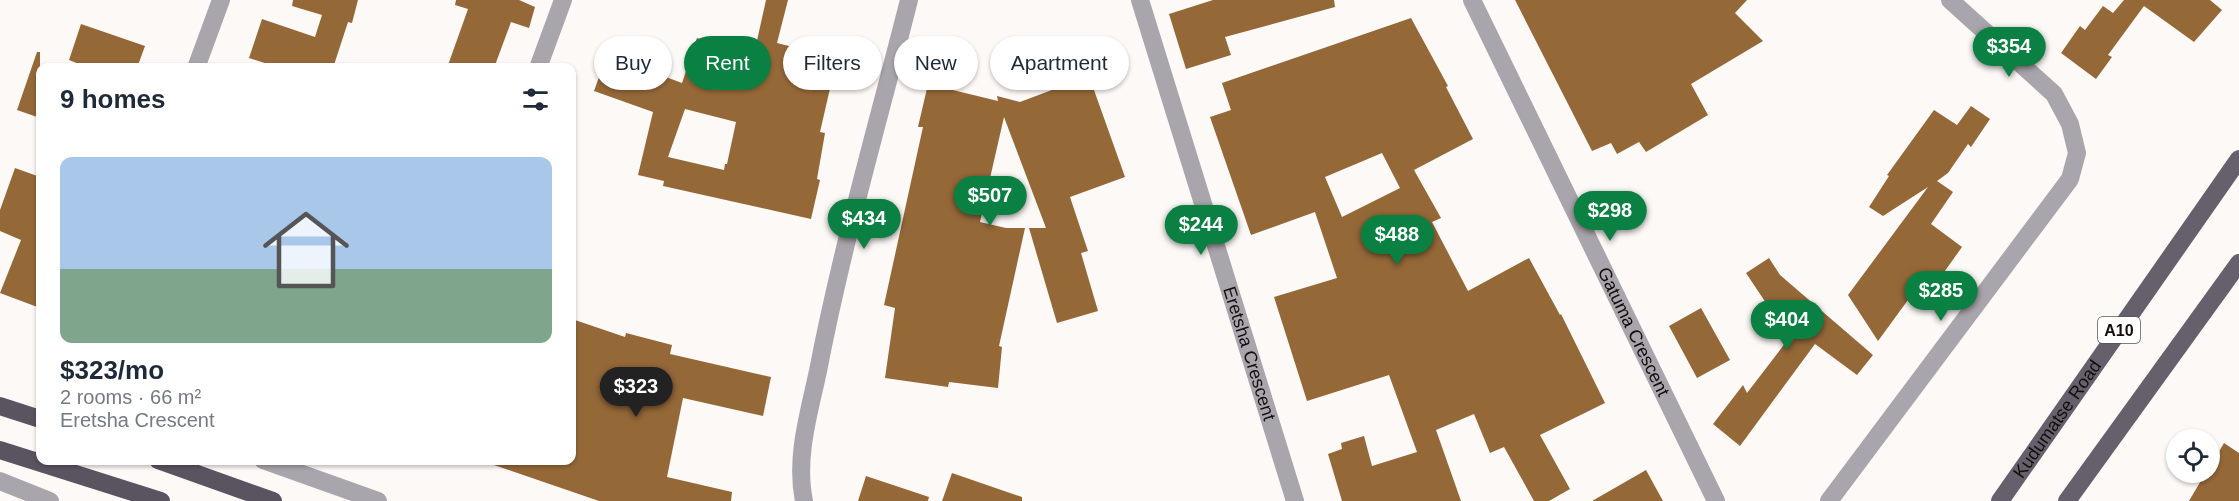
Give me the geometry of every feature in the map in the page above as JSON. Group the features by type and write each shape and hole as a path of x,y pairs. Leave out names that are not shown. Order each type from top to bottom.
{"highway":[{"path":"0,406 36,418"},
{"path":"0,450 36,461"},
{"path":"47,465 161,501"},
{"path":"172,465 273,501"}],"main road":[{"name":"Kudumatse Road","path":"2000,501 2239,159"},
{"path":"2067,501 2239,262"}],"street":[{"path":"197,63 221,0"},
{"path":"540,63 563,0"},
{"path":"804,501 800,483 804,442 829,312 909,0"},
{"name":"Eretsha Crescent","path":"1140,0 1295,501"},
{"name":"Gatuma Crescent","path":"1472,0 1716,501"},
{"path":"1829,501 2070,179 2077,153 2070,124 2054,94 1950,0"},
{"path":"277,465 378,501"},
{"path":"0,482 51,501"}],"building":[{"path":"293,0 358,0 352,23 348,22 335,63 264,63 249,58 262,19 315,37 322,15 292,6"},
{"path":"456,0 519,0 535,7 529,28 511,22 496,63 449,63 468,9 455,5"},
{"path":"766,0 788,0 777,43 783,44 783,90 830,90 820,132 825,133 817,179 820,180 811,219 663,186 664,181 638,175 653,112 594,90 672,90 672,79 682,83 684,77 684,90 771,90 771,36 758,36","holes":["685,109 736,122 724,170 668,157"]},
{"path":"1213,0 1334,0 1335,7 1225,37 1231,55 1186,69 1169,14"},
{"path":"1515,0 1747,0 1735,13 1763,41 1691,84 1708,115 1646,152 1639,142 1617,154 1611,143 1592,151"},
{"path":"2124,0 2210,0 2222,10 2194,42 2144,6 2108,55 2112,57 2096,79 2061,53 2080,26 2085,30 2103,6 2113,13"},
{"path":"1411,18 1448,86 1446,87 1473,139 1414,170 1441,218 1432,222 1468,291 1529,258 1561,314 1605,403 1540,435 1570,489 1549,501 1534,501 1504,447 1490,453 1474,414 1436,430 1461,501 1342,501 1328,454 1342,449 1341,443 1364,436 1372,466 1417,452 1389,375 1307,401 1274,297 1337,278 1315,212 1251,235 1210,117 1231,110 1222,83","holes":["1382,153 1400,188 1342,217 1325,177"]},
{"path":"81,24 145,46 139,63 76,63 69,60"},
{"path":"37,52 40,52 40,63 36,63 36,117 17,110"},
{"path":"927,90 953,90 998,101 997,96 1020,102 1052,90 1094,90 1125,177 1070,197 1088,251 1081,253 1098,311 1057,323 1029,228 1046,228 1004,117 980,222 1006,228 1025,228 999,346 1002,347 998,388 949,382 948,387 885,378 895,308 884,305 923,127 918,127"},
{"path":"1971,106 1990,119 1971,147 1968,144 1948,173 1937,181 1953,192 1931,224 1962,247 1937,282 1927,274 1878,341 1848,295 1928,187 1883,216 1869,207 1889,176 1887,175 1934,110 1957,125"},
{"path":"15,168 36,176 36,306 0,293 21,240 0,231 0,210"},
{"path":"1769,258 1780,275 1873,355 1857,375 1815,344 1740,446 1713,424 1743,385 1747,393 1796,329 1766,303 1746,273"},
{"path":"1701,308 1730,360 1697,378 1669,326"},
{"path":"576,320 625,337 626,333 672,345 670,354 771,377 763,416 683,398 667,477 732,492 731,501 599,501 494,465 576,465"},
{"path":"2224,443 2239,453 2239,501 2189,501 2200,483 2220,483 2220,450"},
{"path":"1646,470 1663,501 1592,501"},
{"path":"952,473 1022,497 1022,501 942,501"},
{"path":"866,476 929,497 928,501 858,501"}]}
